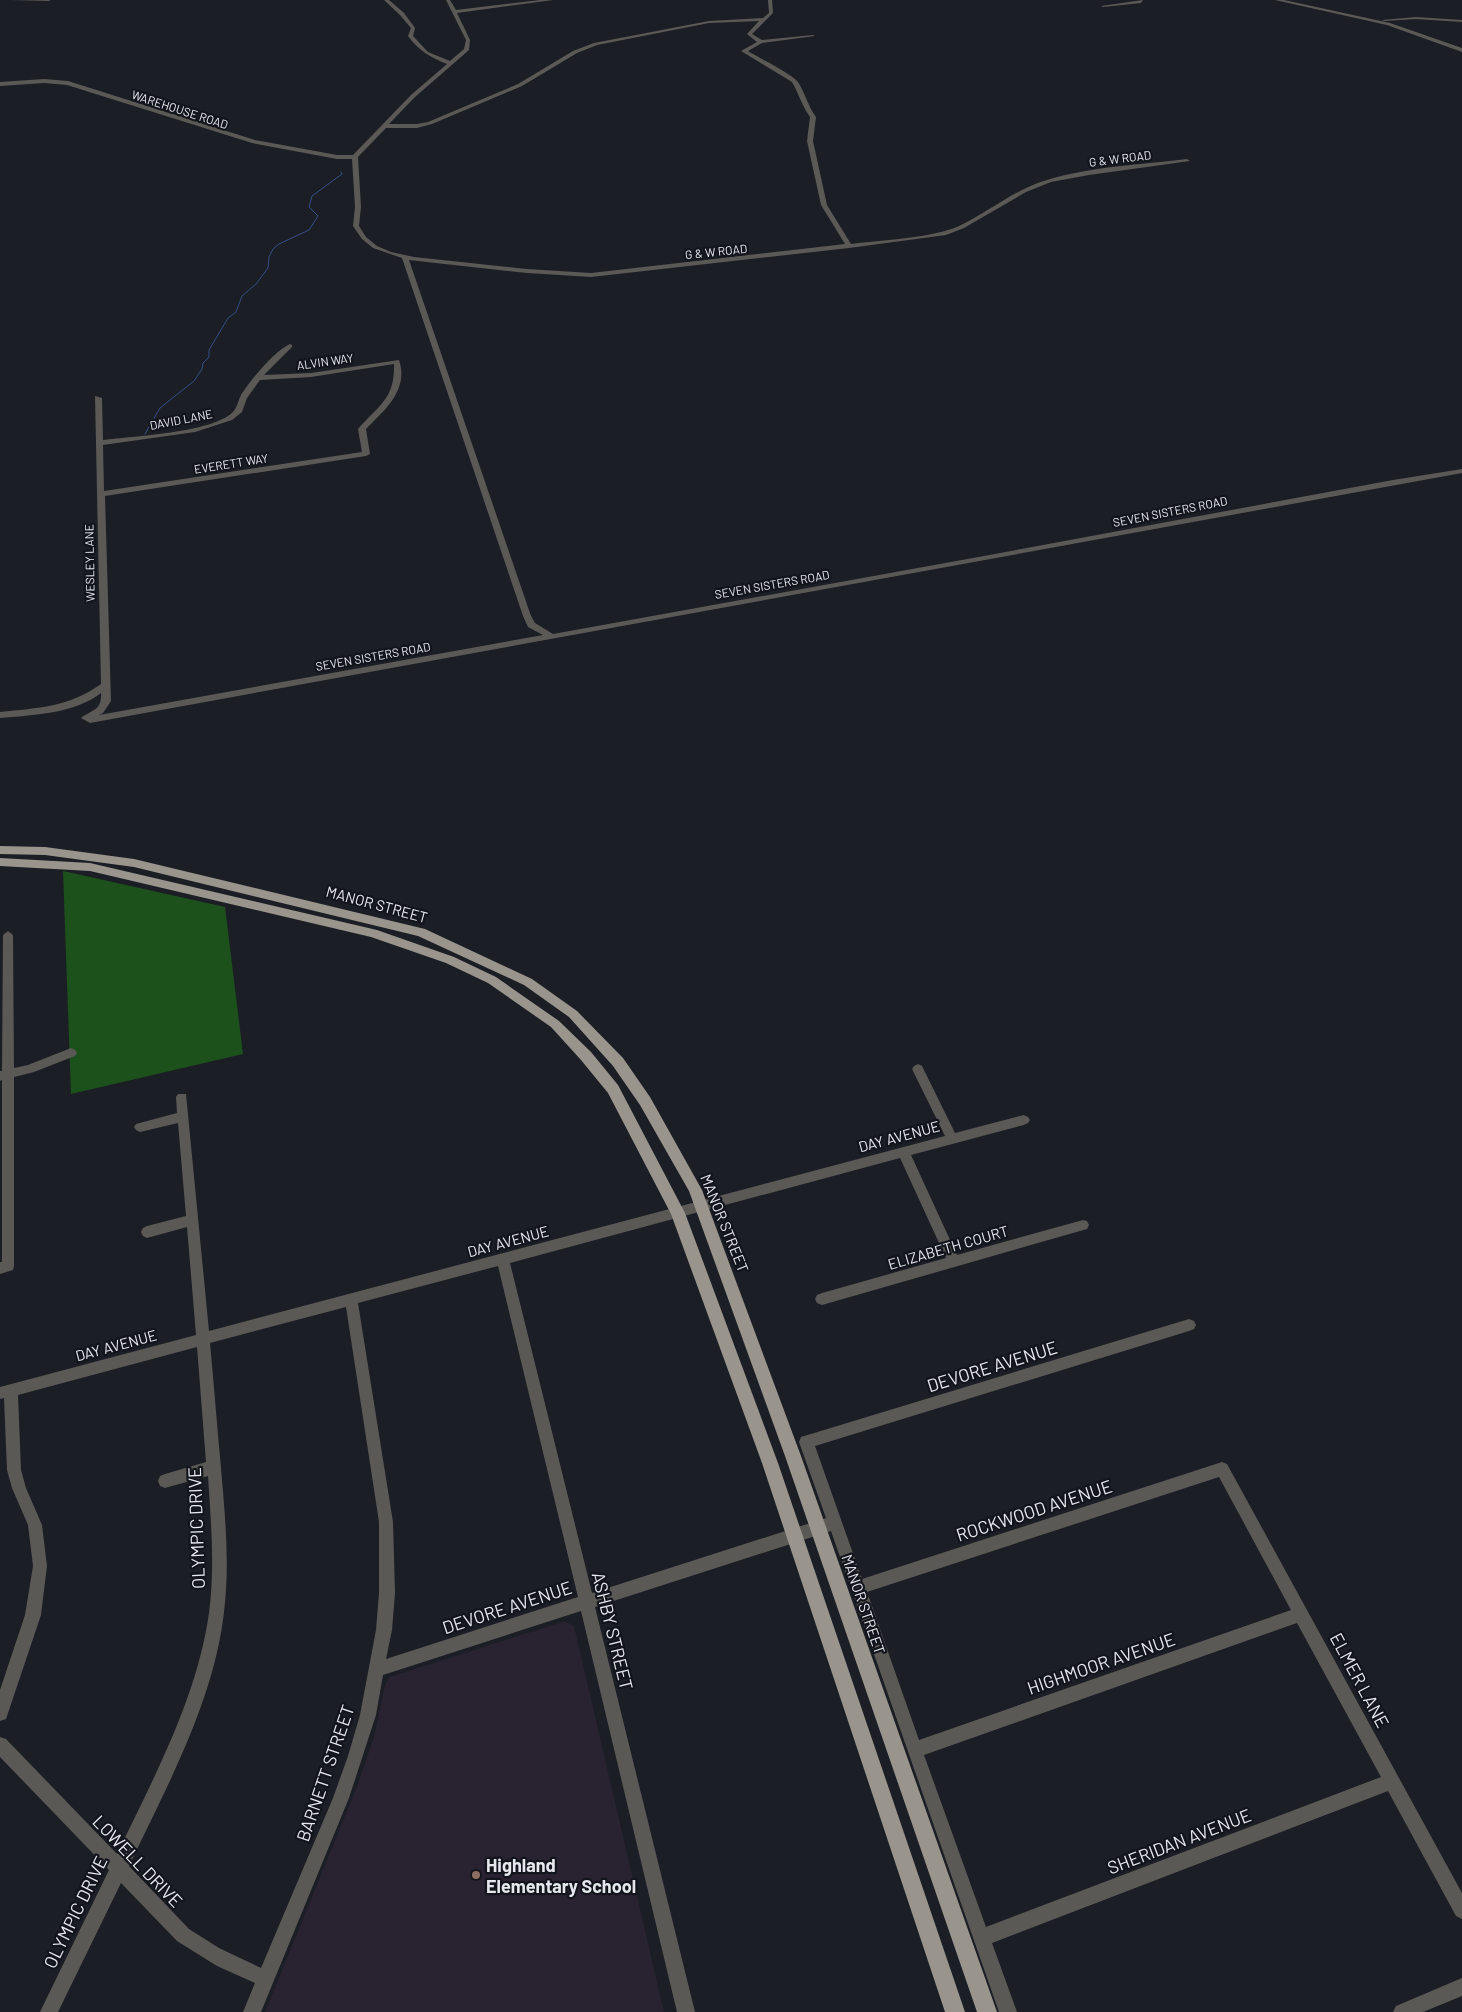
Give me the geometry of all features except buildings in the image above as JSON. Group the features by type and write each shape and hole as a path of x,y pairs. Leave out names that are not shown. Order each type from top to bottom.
{"main road":[{"name":"MANOR STREET","path":"0,850 45,851 134,863 382,921 421,932 528,982 573,1014 628,1074 645,1100 695,1190 702,1207 818,1528 987,2012"},
{"name":"MANOR STREET","path":"0,862 90,867 373,933 450,960 492,980 530,1005 555,1024 601,1073 623,1107 678,1213 770,1463 955,2012"}],"street":[{"path":"12,0 49,0"},
{"path":"386,0 402,14 412,28 410,36 419,48 424,53 449,64"},
{"path":"355,157 414,96 466,50 468,43 448,0"},
{"path":"455,12 551,0"},
{"path":"761,42 749,34 752,29 771,13 770,0"},
{"path":"1103,6 1141,2 1141,0"},
{"path":"1277,0 1379,21 1410,30 1462,50"},
{"path":"1295,4 1301,0"},
{"path":"1379,21 1416,18 1462,21"},
{"path":"386,126 417,126 430,123 515,88 575,52 596,44 709,22 764,19"},
{"path":"813,36 761,42 744,51 789,77 799,89 806,108 813,117 810,141 824,208 849,246"},
{"name":"WAREHOUSE ROAD","path":"0,84 44,81 68,83 254,142 337,157 355,157"},
{"name":"G & W ROAD","path":"355,157 356,226 364,238 375,247 405,257 518,270 591,275 944,234 962,227 1024,191 1059,178 1187,161"},
{"path":"405,257 527,616 531,625 552,637"},
{"name":"DAVID LANE","path":"100,443 186,431 226,421 238,411 242,399 256,378 290,346"},
{"name":"ALVIN WAY","path":"256,378 311,375 396,361 398,373 393,398 362,429 366,454"},
{"name":"WESLEY LANE","path":"86,718 100,711 104,704 98,398"},
{"name":"EVERETT WAY","path":"101,494 366,454"},
{"name":"SEVEN SISTERS ROAD","path":"86,718 90,720 915,570 1053,548 1356,488 1462,471"},
{"path":"0,715 56,707 82,701 94,695 104,686"},
{"path":"4,1267 4,992 8,935"},
{"path":"4,1075 30,1069 71,1053"},
{"path":"918,1069 952,1139"},
{"name":"OLYMPIC DRIVE","path":"49,2012 186,1725 209,1658 217,1619 220,1588 220,1537 182,1097"},
{"path":"140,1127 183,1117"},
{"name":"DAY AVENUE","path":"6,1392 1024,1120"},
{"path":"904,1152 954,1262"},
{"path":"147,1232 193,1220"},
{"name":"ELIZABETH COURT","path":"822,1299 1083,1225"},
{"name":"ASHBY STREET","path":"503,1259 686,2012"},
{"name":"BARNETT STREET","path":"252,2012 341,1798 368,1715 378,1669 387,1593 386,1522 351,1299"},
{"name":"DEVORE AVENUE","path":"378,1669 835,1522 806,1442 1189,1325"},
{"path":"0,1713 33,1615 40,1566 34,1525 14,1470 6,1392"},
{"path":"165,1481 214,1467"},
{"name":"ROCKWOOD AVENUE","path":"857,1588 1222,1469"},
{"name":"ELMER LANE","path":"1222,1469 1462,1910"},
{"path":"835,1522 1008,2012"},
{"name":"HIGHMOOR AVENUE","path":"914,1750 1302,1614"},
{"name":"LOWELL DRIVE","path":"0,1744 182,1935 207,1953 266,1979"},
{"name":"SHERIDAN AVENUE","path":"981,1938 1392,1780"},
{"path":"1402,2012 1462,1986"}],"shaded area":[{"name":"Highland Elementary School","path":"565,1621 574,1626 664,2012 265,2012 356,1789 374,1737 385,1684 390,1677"}],"green space":[{"path":"63,871 225,907 243,1054 71,1094"}],"waterway":[{"path":"145,434 160,408 194,381 202,369 203,363 209,357 209,350 228,318 236,312 242,296 256,284 268,268 269,257 273,249 279,244 309,230 318,216 309,207 312,196 342,174 341,172"}],"place":[{"name":"Highland Elementary School","path":"476,1875"}]}
